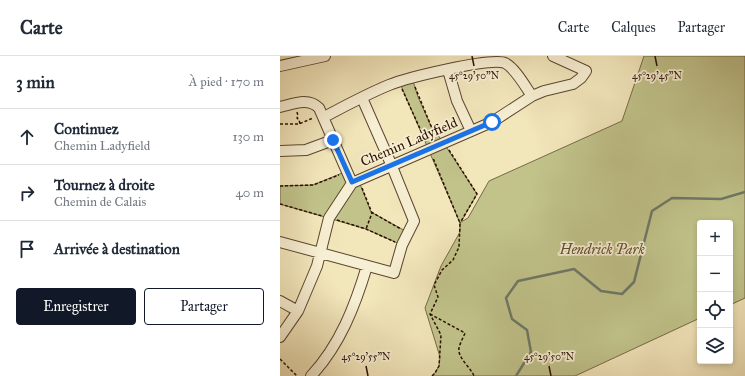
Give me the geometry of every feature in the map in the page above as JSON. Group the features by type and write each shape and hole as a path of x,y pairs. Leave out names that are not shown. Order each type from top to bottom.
{"street":[{"path":"280,66 325,56"},
{"name":"Chemin Ladyfield","path":"280,336 298,311 314,273 321,253 329,218 355,181 391,164 492,122 532,96 544,91 573,84 581,78 586,71 553,56"},
{"path":"319,117 389,85 412,78 480,63 503,62 512,69 532,96"},
{"path":"448,70 457,101 471,131"},
{"path":"280,242 394,273 402,245 414,220 362,98"},
{"path":"280,106 301,102 312,102 319,108 319,117 355,181"},
{"path":"280,151 306,150 333,140"},
{"path":"311,376 331,351 343,332 354,308 367,266"},
{"path":"280,301 298,311"}],"path":[{"path":"412,78 418,97 431,126 477,194 460,223 459,247 453,260 442,270 434,285 438,297 430,314"},
{"path":"297,112 297,118 300,124"},
{"path":"280,124 300,124 319,117"},
{"path":"280,186 313,185 341,174"},
{"path":"355,181 371,212 371,218 366,229"},
{"path":"280,204 366,229 402,245"},
{"path":"371,212 409,233"},
{"path":"430,314 441,335 439,366 432,376"},
{"path":"430,314 465,333 459,349 460,356 471,369 474,376"},
{"path":"280,359 297,376"}],"green space":[{"name":"Hendrick Park","path":"644,56 745,56 745,298 733,304 733,220 697,220 697,319 575,376 432,376 439,366 440,357 425,308 441,266 460,232 460,223 399,81 412,78 418,97 431,126 477,194 461,222 468,218 489,181 622,121"},
{"path":"347,171 352,182 358,179 371,212 409,233 402,245 366,229 280,204 280,186 313,185"}],"waterway":[{"path":"516,376 531,352 527,330 512,319 506,298 518,281 574,269 601,291 622,294 634,282 652,211 672,198 721,199 745,192"}],"route":[{"path":"333,140 352,182 492,122"}]}
